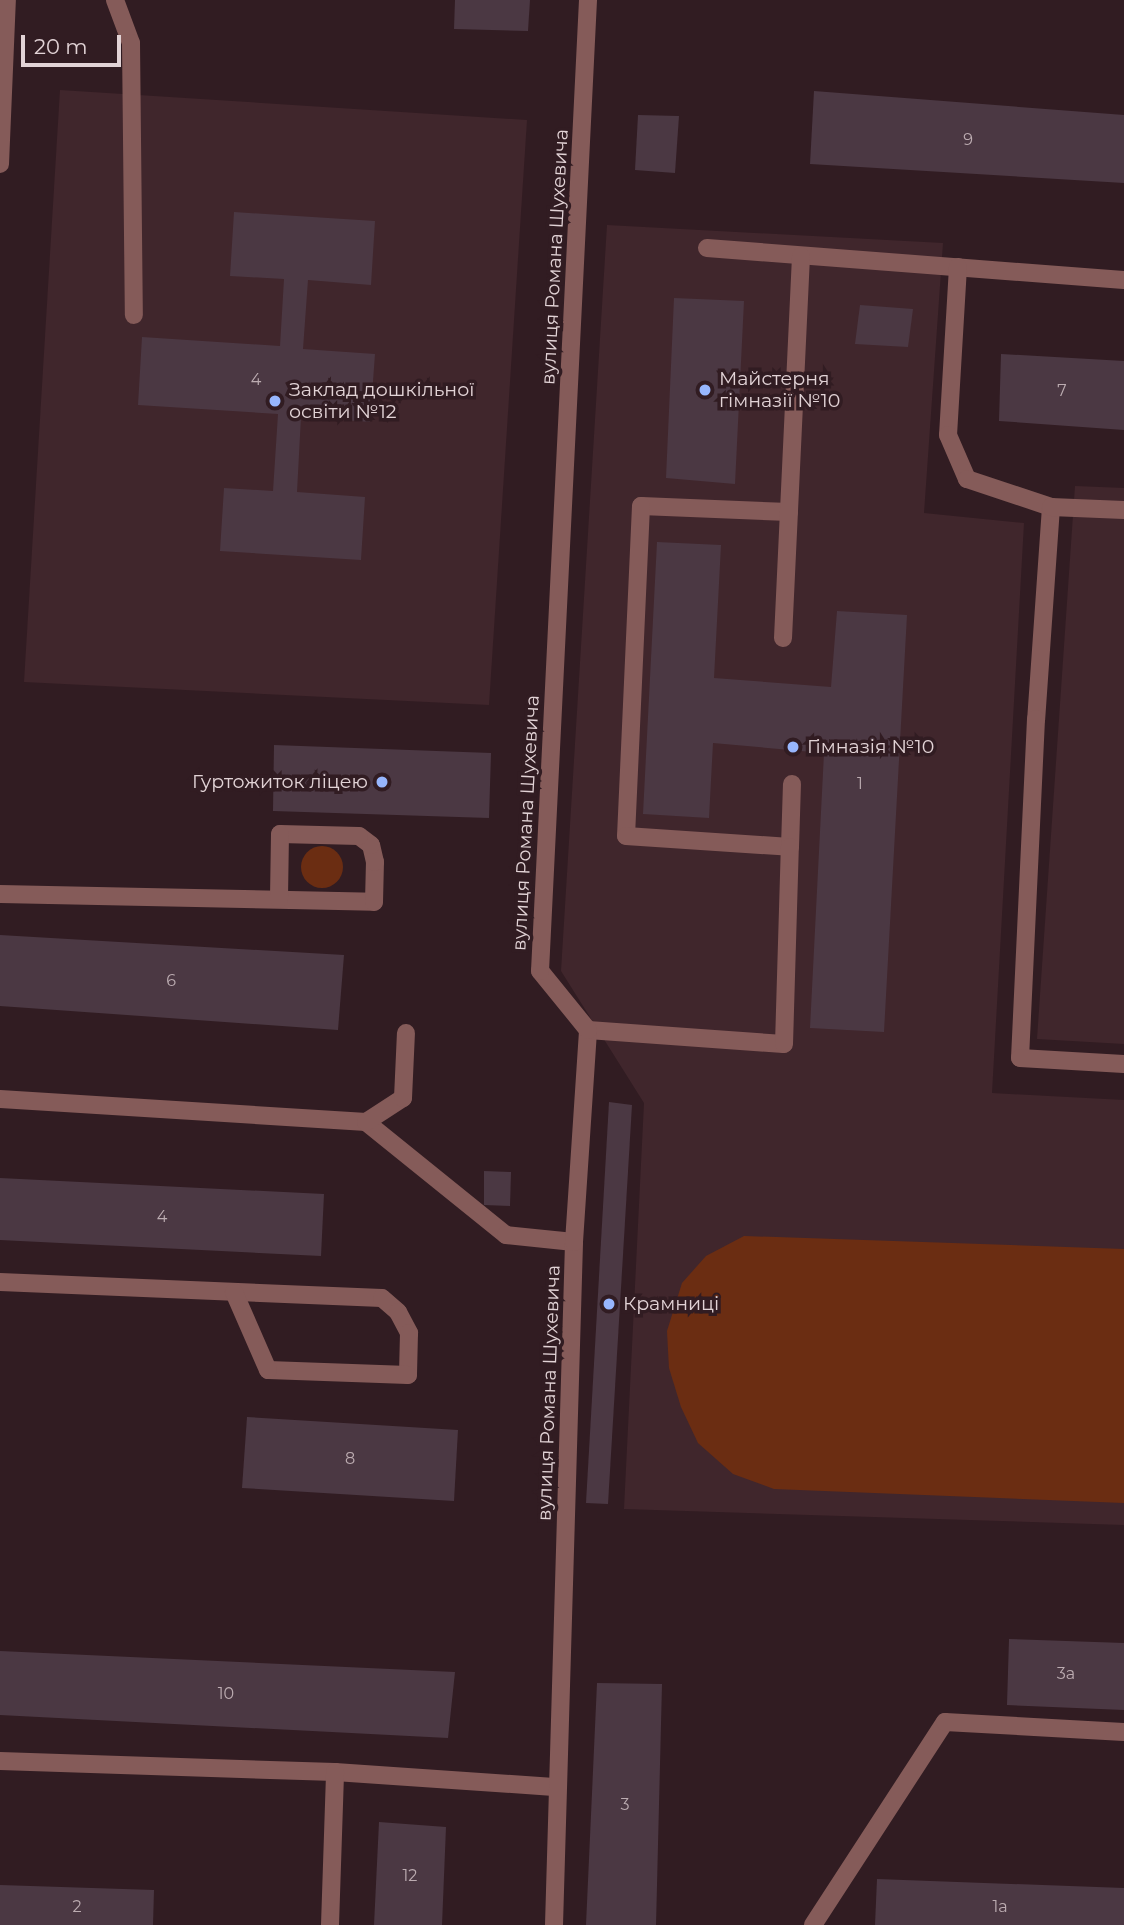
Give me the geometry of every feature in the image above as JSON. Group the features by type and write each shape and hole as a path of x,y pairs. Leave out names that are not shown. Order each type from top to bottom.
{"street":[{"path":"0,164 7,0"},
{"path":"115,0 131,43 134,316"},
{"name":"вулиця Романа Шухевича","path":"554,1925 574,1242 588,1030 540,971 588,0"},
{"path":"707,247 1124,280"},
{"path":"783,638 801,256"},
{"path":"958,267 947,435 967,479 1051,507 1124,510"},
{"path":"789,512 641,506 626,836 790,847"},
{"path":"1051,507 1036,719 1020,1058 1124,1064"},
{"path":"588,1030 784,1044 792,784"},
{"path":"0,894 374,902 375,862 371,845 359,836 280,834 279,899"},
{"path":"366,1122 403,1098 406,1033"},
{"path":"0,1098 366,1122 506,1235 574,1242"},
{"path":"0,1282 383,1298 398,1312 409,1333 408,1375 268,1370 234,1292"},
{"path":"813,1925 945,1722 1124,1732"},
{"path":"0,1761 335,1772 558,1787"},
{"path":"330,1925 335,1772"}],"shaded area":[{"name":"Заклад дошкільної освіти №12","path":"60,90 527,120 489,705 24,682"},
{"name":"Гімназія №10","path":"607,225 943,243 924,513 1024,523 992,1093 1124,1100 1124,1525 624,1509 644,1103 561,971"},
{"path":"1075,486 1124,488 1124,1044 1037,1039"},
{"path":"322,846 337,852 343,867 337,882 322,888 307,882 301,867 307,852"},
{"path":"744,1236 1124,1249 1124,1503 774,1489 733,1474 698,1443 681,1407 669,1368 667,1331 682,1283 706,1256"}],"building":[{"path":"455,0 530,0 528,31 454,29"},
{"path":"814,91 1124,115 1124,183 810,164"},
{"path":"638,115 679,116 675,173 635,170"},
{"name":"Заклад дошкільної освіти №12","path":"234,212 375,221 371,285 308,280 303,349 375,354 370,422 301,417 297,492 365,497 361,560 220,551 224,488 273,491 278,414 138,405 142,337 280,346 284,279 230,276"},
{"name":"Майстерня гімназії №10","path":"674,298 744,301 735,484 666,478"},
{"path":"860,305 913,309 908,347 855,344"},
{"path":"1001,354 1124,361 1124,430 999,421"},
{"path":"657,542 721,545 714,678 831,687 837,611 907,615 884,1032 810,1028 824,753 713,743 709,818 643,814"},
{"name":"Гуртожиток ліцею","path":"274,745 491,753 489,818 273,811"},
{"path":"0,935 344,955 338,1030 0,1006"},
{"name":"Крамниці","path":"609,1102 632,1105 608,1504 586,1503"},
{"path":"484,1171 511,1172 510,1206 484,1205"},
{"path":"0,1178 324,1194 321,1256 0,1240"},
{"path":"247,1417 458,1430 454,1501 242,1488"},
{"path":"1009,1639 1124,1643 1124,1710 1007,1705"},
{"path":"0,1651 455,1672 448,1738 0,1715"},
{"path":"597,1683 662,1684 656,1925 586,1925"},
{"path":"379,1822 446,1827 442,1925 374,1925"},
{"path":"877,1879 1124,1888 1124,1925 875,1925"},
{"path":"0,1885 154,1890 153,1925 0,1925"}],"place":[{"name":"Майстерня гімназії №10","path":"705,390"},
{"name":"Заклад дошкільної освіти №12","path":"275,401"},
{"name":"Гімназія №10","path":"793,747"},
{"name":"Гуртожиток ліцею","path":"382,782"},
{"name":"Крамниці","path":"609,1304"}]}
